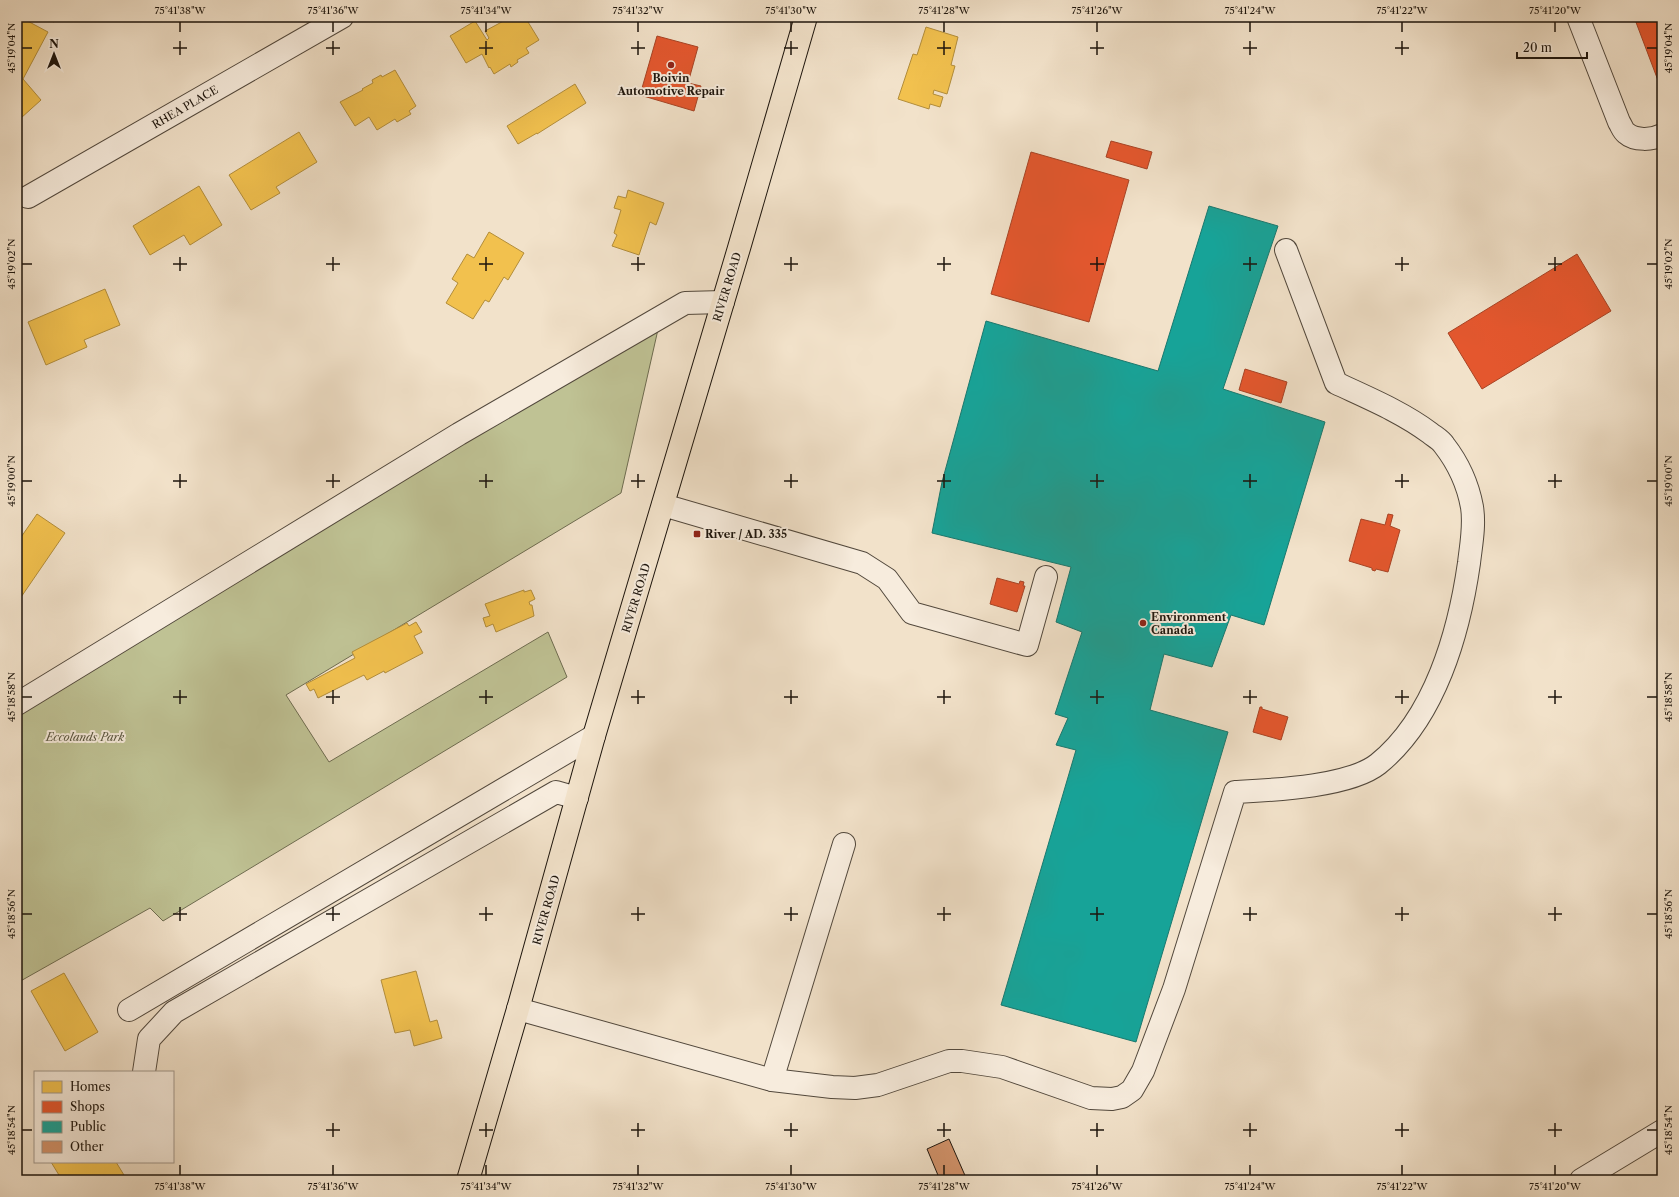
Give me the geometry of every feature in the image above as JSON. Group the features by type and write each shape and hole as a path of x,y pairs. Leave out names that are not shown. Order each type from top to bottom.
{"main road":[{"name":"RIVER ROAD","path":"468,1180 518,1009 594,736 806,17"}],"street":[{"name":"RHEA PLACE","path":"28,198 342,17"},
{"path":"1578,17 1619,122 1625,133 1638,139 1656,138 1662,135"},
{"path":"518,1009 772,1080 832,1087 855,1088 878,1084 949,1061 962,1061 1002,1067 1091,1098 1112,1099 1122,1097 1132,1090 1143,1071 1174,989 1236,792 1289,789 1352,777 1377,765 1405,737 1429,700 1448,654 1466,582 1472,539 1472,509 1468,492 1454,459 1443,443 1418,424 1336,383 1286,250"},
{"path":"17,704 459,434 685,303 723,302"},
{"path":"663,505 862,563 887,579 912,613 1026,645 1046,577"},
{"path":"129,1010 594,736"},
{"path":"144,1071 149,1039 174,1012 556,792 577,798"},
{"path":"772,1080 844,844"},
{"path":"1581,1180 1662,1131"}],"green space":[{"name":"Eccolands Park","path":"659,325 621,493 286,695 329,762 548,632 567,677 163,921 150,908 17,983 17,699"}],"building: Homes":[{"path":"17,17 20,17 48,32 23,79 41,100 21,118 17,114"},
{"path":"40,17 57,17 54,22 48,19 47,21"},
{"path":"511,17 525,17 539,40 526,48 529,53 517,60 518,62 511,67 510,64 494,74 490,67 489,68 482,54 466,63 450,36 475,21 487,40 489,38 485,31"},
{"path":"926,27 958,37 951,65 955,66 947,94 934,90 933,94 943,97 940,107 930,104 929,109 898,99 913,54 917,55"},
{"path":"395,70 416,106 409,111 411,114 397,122 395,119 377,130 369,117 355,126 340,102 363,90 362,89 373,83 372,80 381,75 382,77"},
{"path":"575,84 586,103 537,134 518,144 507,126"},
{"path":"299,132 317,162 276,187 280,193 251,210 229,175"},
{"path":"199,186 222,225 190,245 184,235 150,255 133,226"},
{"path":"628,190 664,203 656,225 650,222 639,255 612,246 617,235 614,233 621,210 614,208 618,196 626,198"},
{"path":"489,232 524,253 508,280 504,277 489,302 485,300 473,319 446,303 458,283 452,279 467,254 474,258"},
{"path":"105,289 120,325 84,340 87,347 46,365 28,322"},
{"path":"37,514 65,533 17,603 17,543"},
{"path":"524,590 524,592 531,590 535,599 529,602 530,605 532,605 534,616 496,632 493,624 486,627 483,618 490,616 485,604"},
{"path":"416,622 422,632 414,636 423,653 385,673 384,671 367,680 364,675 318,698 314,689 310,691 306,684 355,658 352,652 407,623 409,626"},
{"path":"416,971 430,1022 437,1020 442,1038 414,1046 410,1030 395,1033 381,980"},
{"path":"64,973 98,1032 65,1051 31,991"},
{"path":"52,1163 117,1163 127,1180 62,1180"}],"building: Shops":[{"path":"1634,17 1662,17 1662,91"},
{"name":"Boivin Automotive Repair","path":"657,36 698,47 688,83 701,86 694,111 640,95"},
{"path":"1111,141 1152,152 1147,169 1106,157"},
{"path":"1031,152 1129,180 1089,322 991,294"},
{"path":"1577,254 1611,311 1482,389 1448,333"},
{"path":"1245,369 1287,382 1281,403 1239,390"},
{"path":"1388,514 1393,515 1390,526 1400,530 1388,572 1376,569 1375,571 1372,570 1372,568 1349,561 1361,519 1385,525"},
{"path":"997,578 1019,584 1020,581 1024,582 1023,586 1025,586 1017,612 990,604"},
{"path":"1260,707 1262,707 1262,709 1288,717 1281,740 1253,732"}],"building: Public":[{"name":"Environment Canada","path":"1209,206 1278,226 1223,389 1325,422 1264,625 1231,615 1212,667 1164,654 1150,710 1228,732 1136,1042 1001,1005 1076,750 1056,745 1068,718 1055,714 1082,632 1056,622 1071,567 932,533 942,482 986,321 1158,371"}],"building: Other":[{"path":"949,1139 967,1180 940,1180 927,1149"}],"place":[{"name":"Boivin Automotive Repair","path":"671,65"},
{"name":"River / AD. 335","path":"697,534"},
{"name":"Environment Canada","path":"1143,623"}]}
